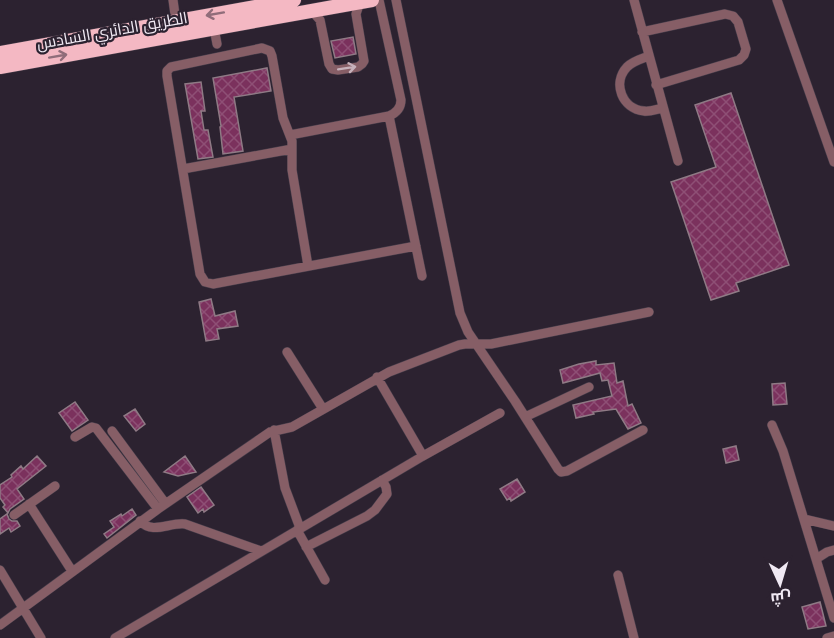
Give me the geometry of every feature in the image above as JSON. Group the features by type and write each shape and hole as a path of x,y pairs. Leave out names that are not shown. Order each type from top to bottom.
{"highway":[{"name":"الطريق الدائري السادس","path":"0,67 214,28 294,0"},
{"name":"الطريق الدائري السادس","path":"0,53 269,7 312,11 366,1"}],"street":[{"path":"173,0 176,22"},
{"path":"290,135 389,116 398,109 400,100 379,0"},
{"path":"396,0 460,313 465,326 558,470 563,472 643,430"},
{"path":"634,0 678,161"},
{"path":"777,0 834,162"},
{"path":"312,11 320,20 331,68 335,70 358,67 364,61 356,14 366,1"},
{"path":"642,32 729,14 736,19 745,45 745,52 739,60 657,85"},
{"path":"214,28 218,50"},
{"path":"308,266 292,170 290,135 283,118 270,51 262,48 218,50 173,65 167,71 167,76 200,274 206,282 213,284 416,246"},
{"path":"649,57 636,61 625,69 620,89 625,101 636,109 649,111 663,108"},
{"path":"389,116 423,276"},
{"path":"183,169 292,149"},
{"path":"0,625 140,521 274,430 292,427 377,377 459,345 491,344 649,312"},
{"path":"287,352 323,409"},
{"path":"377,377 423,456"},
{"path":"525,417 589,387"},
{"path":"115,638 500,413"},
{"path":"772,425 783,451 834,618"},
{"path":"75,437 92,427 96,428 142,496 162,506"},
{"path":"112,430 162,506"},
{"path":"274,430 283,481 299,529 306,547 325,580"},
{"path":"306,547 375,510 387,494 382,480"},
{"path":"14,515 55,486"},
{"path":"29,504 72,572"},
{"path":"804,519 834,526"},
{"path":"140,521 144,526 153,528 175,523 185,524 261,551"},
{"path":"816,559 834,550"},
{"path":"0,570 41,638"},
{"path":"618,575 634,638"},
{"path":"827,638 834,636"}],"building":[{"path":"353,37 356,54 335,58 331,41"},
{"path":"267,68 271,91 234,97 243,151 223,154 213,78"},
{"path":"201,82 205,111 201,111 204,130 208,130 213,157 198,159 185,84"},
{"path":"731,93 789,265 736,283 739,291 711,300 671,182 716,167 695,105"},
{"path":"211,299 215,316 235,311 238,326 217,329 219,339 206,341 199,302"},
{"path":"596,361 596,365 614,363 617,383 623,381 628,406 632,404 641,423 628,429 616,409 593,412 594,414 576,418 573,405 612,396 608,380 602,381 600,373 563,383 560,370"},
{"path":"785,383 787,404 773,405 772,384"},
{"path":"75,402 88,420 72,431 59,413"},
{"path":"135,409 145,424 136,431 124,416"},
{"path":"736,446 739,460 726,463 723,449"},
{"path":"37,456 46,466 17,489 24,499 8,513 0,498 0,485 12,477 11,475 21,466 23,469"},
{"path":"185,456 196,472 178,476 164,472"},
{"path":"517,479 525,492 511,501 510,498 507,500 500,489"},
{"path":"201,487 214,505 198,513 187,497"},
{"path":"132,509 136,515 107,538 104,534 114,527 110,521"},
{"path":"7,514 9,519 17,521 20,526 11,532 9,528 0,534 0,519"},
{"path":"820,602 826,626 808,629 802,607"}]}
